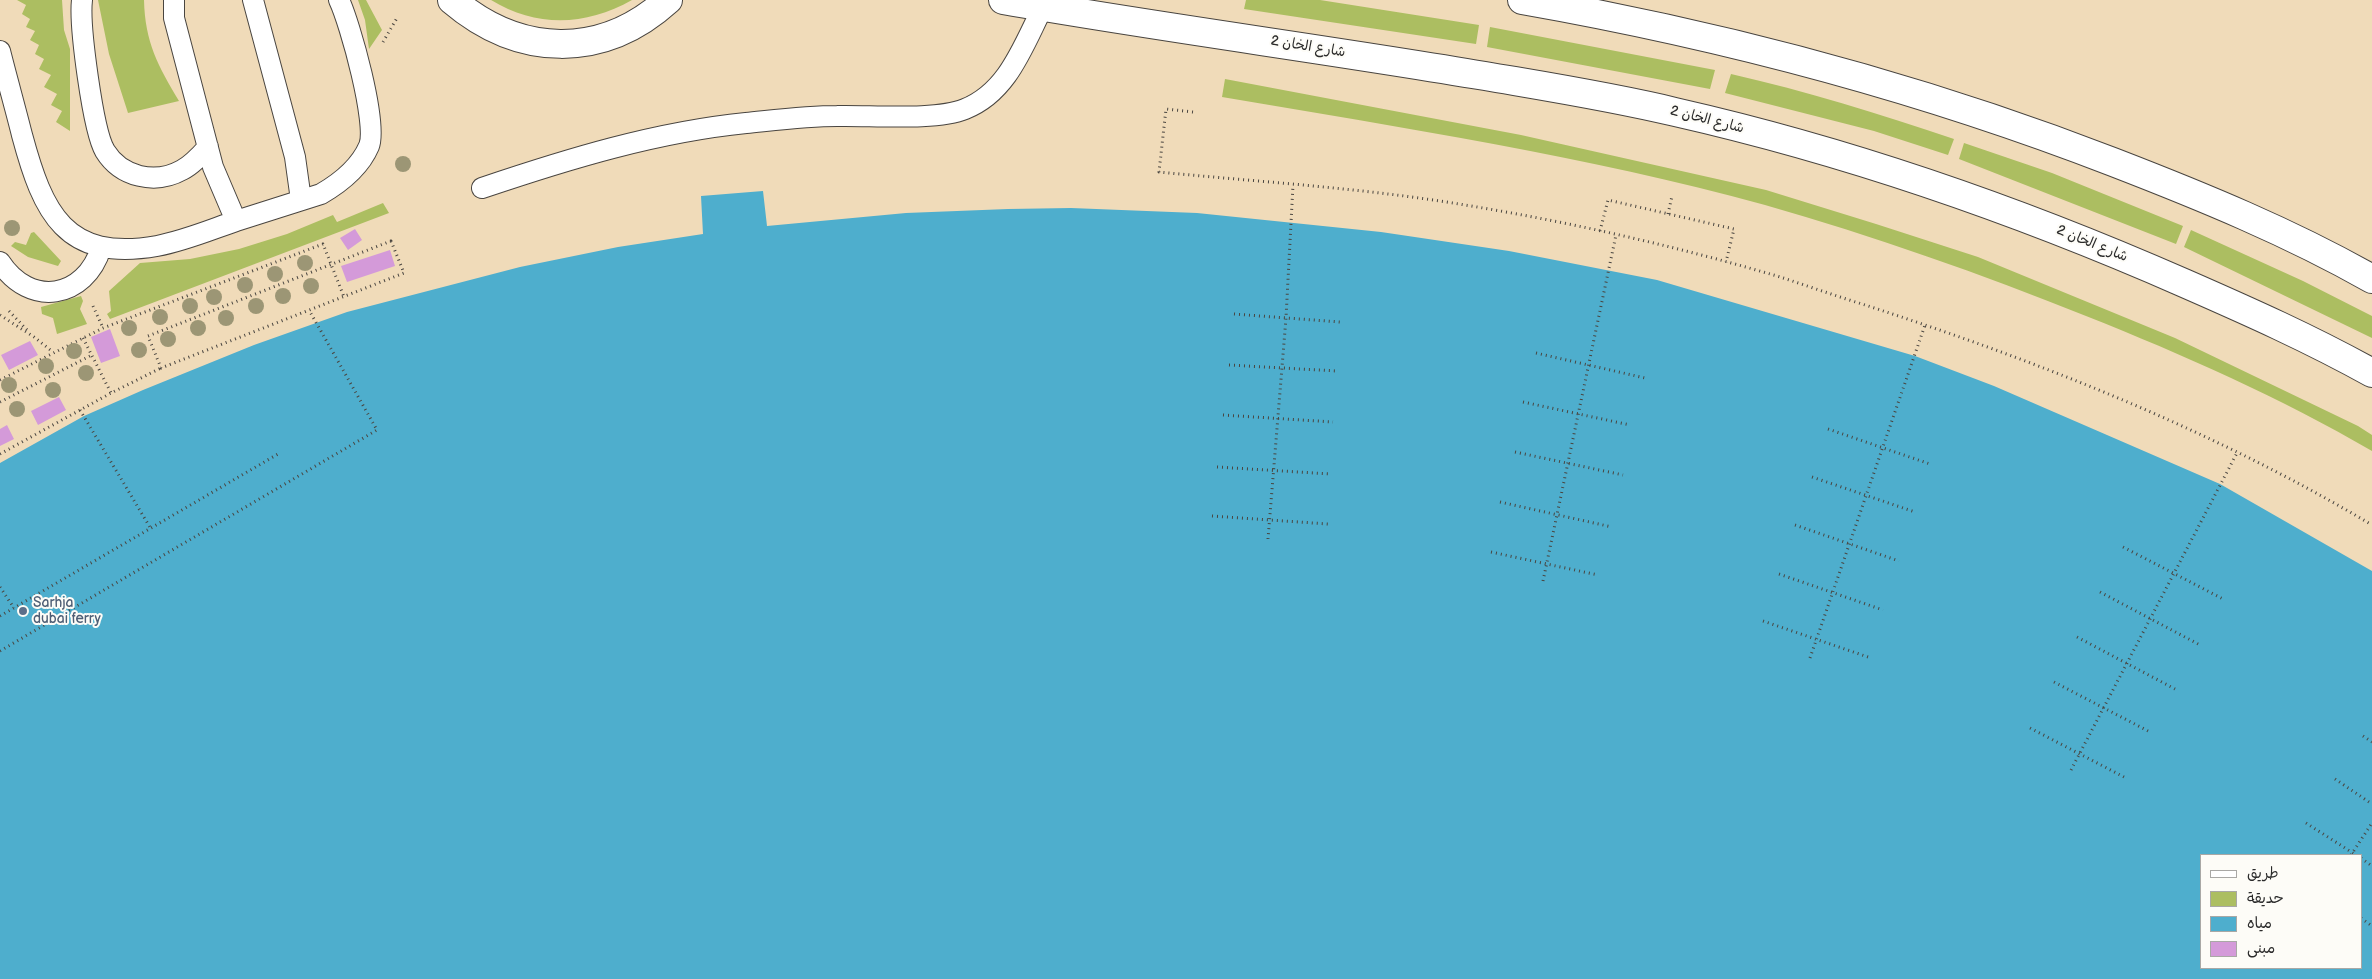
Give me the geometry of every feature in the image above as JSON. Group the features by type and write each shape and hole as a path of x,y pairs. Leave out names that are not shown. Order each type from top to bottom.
{"main road":[{"path":"452,0 474,18 507,35 549,44 570,44 599,39 633,26 651,15 668,0"},
{"name":"شارع الخان 2","path":"1003,0 1380,58 1580,92 1674,111 1767,134 1896,172 2040,223 2131,260 2282,326 2372,373"},
{"path":"1522,0 1701,35 1808,62 1914,92 2032,131 2198,196 2261,223 2372,279"}],"lane":[{"path":"82,0 83,34 96,126 104,150 114,164 129,173 146,178 164,177 182,171 208,148"},
{"path":"174,0 174,18 208,148 220,185 236,221"},
{"path":"253,0 295,157 301,200"},
{"path":"0,51 33,174 50,211 62,226 77,238 101,248 134,249 156,246 177,242 320,194 343,179 353,169 370,144 369,111 348,23 339,0"},
{"path":"482,188 568,159 655,138 744,123 834,116 944,114 964,110 982,100 997,88 1010,72 1043,7"},
{"path":"0,262 13,280 23,286 41,292 60,291 82,280 91,270 101,248"}],"path":[{"path":"389,31 397,18"},
{"path":"1193,112 1166,109 1159,172 1463,204 1600,231 1780,277 1925,325 2037,365 2238,451 2372,525"},
{"path":"1268,539 1286,318 1293,185"},
{"path":"1668,214 1672,196"},
{"path":"1600,231 1608,200 1734,229 1726,262"},
{"path":"1542,581 1616,235"},
{"path":"0,454 111,393 161,368 404,273 391,241 148,336 161,368"},
{"path":"0,380 103,328 213,284 323,244 344,297"},
{"path":"5,307 34,337"},
{"path":"0,651 377,430 309,310"},
{"path":"96,312 103,328"},
{"path":"1234,314 1340,322"},
{"path":"0,315 53,352"},
{"path":"1810,658 1925,325"},
{"path":"83,338 111,393"},
{"path":"1536,353 1645,378"},
{"path":"0,402 92,355"},
{"path":"1229,365 1337,371"},
{"path":"1523,402 1630,425"},
{"path":"80,410 151,529"},
{"path":"1223,415 1333,422"},
{"path":"1828,429 1930,464"},
{"path":"2071,770 2238,451"},
{"path":"1514,452 1622,475"},
{"path":"0,616 278,454"},
{"path":"1217,467 1331,474"},
{"path":"1812,477 1915,512"},
{"path":"1500,502 1612,527"},
{"path":"1212,516 1328,524"},
{"path":"1795,525 1899,560"},
{"path":"2123,547 2225,600"},
{"path":"1491,552 1598,575"},
{"path":"1779,574 1883,610"},
{"path":"0,587 14,608"},
{"path":"2100,592 2200,645"},
{"path":"1763,621 1868,657"},
{"path":"2077,637 2175,689"},
{"path":"2054,682 2150,732"},
{"path":"2030,728 2124,777"},
{"path":"2363,736 2372,742"},
{"path":"2335,779 2372,804"},
{"path":"2306,823 2352,854"},
{"path":"2354,854 2372,823"}],"green space":[{"path":"17,0 62,0 64,30 70,49 70,131 56,122 62,111 51,105 57,94 44,87 51,75 39,69 44,59 35,54 39,45 30,40 35,31 26,27 30,19 22,14 26,5"},
{"path":"98,0 144,0 147,29 154,53 179,101 128,113 109,54"},
{"path":"358,0 366,0 382,30 369,49 365,20"},
{"path":"491,0 632,0 615,9 597,15 562,20 526,15 508,9"},
{"path":"1246,0 1320,0 1479,25 1476,44 1244,9"},
{"path":"1490,27 1715,70 1710,89 1487,47"},
{"path":"1731,74 1843,104 1954,139 1948,155 1874,131 1725,93"},
{"path":"1225,79 1521,135 1766,190 1978,257 2175,338 2358,426 2372,435 2372,451 2267,395 2159,346 2007,285 1927,256 1765,205 1631,172 1495,144 1222,97"},
{"path":"1964,143 2052,173 2183,226 2176,244 1959,159"},
{"path":"383,203 389,213 110,319 107,314 111,311 109,291 140,263 190,259 239,249 287,234 333,215 337,222"},
{"path":"2191,230 2303,281 2372,316 2372,338 2184,247"},
{"path":"34,232 61,261 58,266 28,257 11,246 15,242 26,245 31,233"},
{"path":"81,296 83,301 80,309 87,324 57,334 53,318 42,314 41,307"}],"water":[{"path":"763,191 767,226 906,213 1071,208 1197,213 1381,232 1509,251 1657,280 1915,356 1994,386 2220,484 2372,571 2372,979 0,979 0,463 84,416 143,390 254,345 347,312 520,267 618,247 703,234 701,196"}],"building":[{"path":"355,229 362,240 348,250 340,238"},
{"path":"390,250 395,266 347,282 341,266"},
{"path":"110,329 120,356 101,363 91,337"},
{"path":"30,341 38,355 9,370 1,355"},
{"path":"59,397 66,410 38,425 31,411"},
{"path":"7,425 14,439 0,446 0,429"}],"place":[{"name":"Sarhja dubai ferry","path":"23,611"}]}
